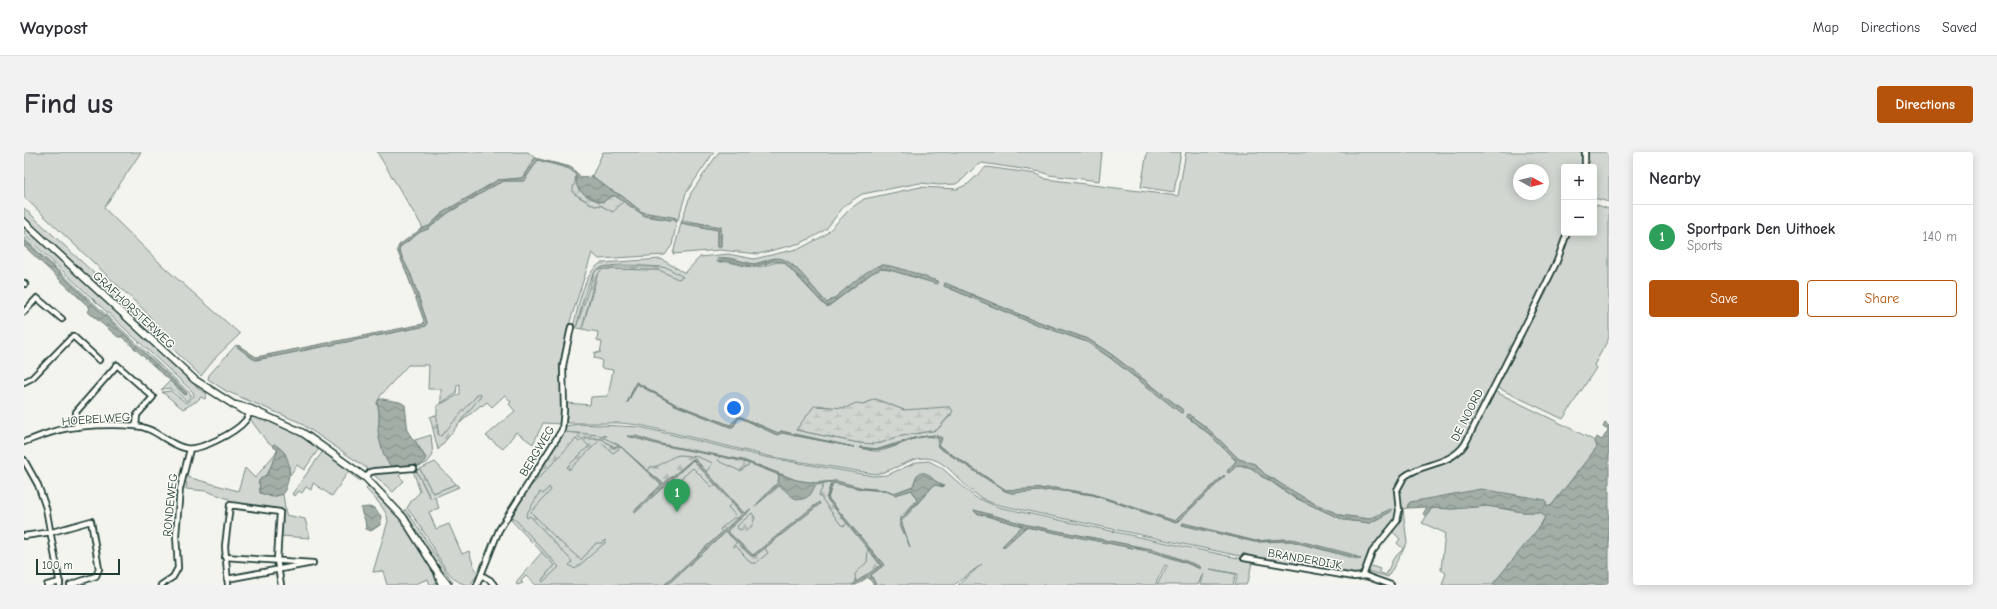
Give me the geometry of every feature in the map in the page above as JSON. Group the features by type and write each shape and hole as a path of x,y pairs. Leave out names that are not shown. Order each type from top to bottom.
{"main road":[{"name":"GRAFHORSTERWEG","path":"24,222 177,365 201,385 236,405 303,433 366,478 403,516 437,571 448,585"},
{"name":"GRAFHORSTERWEG","path":"437,571 442,585"}],"street":[{"path":"1585,152 1585,164"},
{"name":"DE NOORD","path":"1363,576 1372,552 1396,520 1399,511 1398,490 1404,478 1450,459 1459,452 1465,444 1541,294 1566,236"},
{"path":"24,312 38,298 62,319"},
{"name":"BERGWEG","path":"477,584 499,530 562,430 564,411 563,366 571,327"},
{"path":"24,382 32,378 73,336 99,360"},
{"path":"77,427 76,412 117,365 154,397 137,415 136,426"},
{"path":"190,449 207,444 226,435 243,423 250,411"},
{"name":"HOEPELWEG","path":"24,442 59,430 77,427 136,426 150,429 180,446 190,449"},
{"name":"RONDEWEG","path":"161,585 176,573 178,568 176,535 180,489 190,449"},
{"path":"24,460 38,485 52,532 60,584 47,585"},
{"path":"366,478 373,472 414,468"},
{"path":"228,585 225,558 226,527 230,505 280,512 277,560 281,585"},
{"path":"24,536 52,532 91,521 99,569 96,576 70,585"},
{"path":"225,558 313,563 227,579"},
{"name":"BRANDERDIJK","path":"1244,558 1354,577 1363,576 1391,585"},
{"path":"481,574 494,585"}],"green space":[{"path":"24,152 141,152 104,208 165,268 240,334 217,356 201,376 171,347 147,313 24,197"},
{"path":"377,152 528,152 535,158 522,178 498,180 445,211 429,226 423,228"},
{"path":"603,152 714,152 686,193 678,220 642,212 622,196 609,189 592,176"},
{"path":"719,152 1102,152 1099,181 1049,175 1042,172 982,163 956,184 939,185 920,183 862,194 845,205 826,229 801,243 758,254 720,250 673,254 681,223 718,230 718,247 721,247 721,227 682,220 691,193"},
{"path":"1147,152 1181,152 1174,192 1141,187"},
{"path":"1186,152 1582,152 1583,164 1561,164 1561,236 1565,236 1550,273 1490,389 1470,432 1460,448 1449,457 1403,476 1399,481 1397,492 1397,514 1395,520 1372,549 1364,567 1357,575 1315,567 1312,569 1298,564 1252,558 1244,553 1240,556 996,504 977,495 940,462 933,459 925,458 913,460 888,471 875,474 772,457 640,425 620,423 566,423 567,403 590,405 591,397 608,396 613,370 601,368 602,360 594,358 595,352 600,353 602,342 597,340 598,332 582,329 598,273 602,269 662,270 659,267 617,265 597,270 593,274 587,288 576,328 573,327 582,292 590,275 601,263 661,259 685,273 700,257 728,254 754,259 801,248 825,235 850,209 864,199 920,187 957,189 968,184 986,167 1037,174 1046,179 1178,196","holes":["718,258 729,258 754,264 774,258 793,265 827,303 883,265 937,281 938,284 890,270 881,269 872,273 829,306 824,305 784,262 776,262 760,267 718,262","945,283 1028,318 1088,339 1111,354 1183,410 1182,413 1087,342 1027,321 944,286","636,382 675,404 730,425 738,417 741,417 778,433 781,431 854,447 782,433 775,434 741,418 738,419 734,426 730,427 675,405 637,384 628,402","875,399 904,410 952,414 937,430 896,437 881,443 859,443 796,430 818,405 840,409 864,404","1188,414 1206,427 1239,459 1260,469 1292,493 1340,515 1368,519 1392,511 1370,523 1344,520 1293,497 1248,466 1238,465 1227,471 1236,461 1208,433 1187,417","934,435 942,438 939,446 1006,490 1055,488 1093,494 1175,521 1225,476 1176,523 1093,495 1055,490 1012,493 1005,491 938,447 940,438 932,436 917,438 879,451 860,448 879,449 914,438","1183,523 1255,541 1284,539 1309,544 1360,558 1360,560 1291,541 1255,542 1182,525"]},
{"path":"1586,152 1609,152 1609,202 1597,199 1597,164 1587,164"},
{"path":"538,160 570,169 576,175 575,179 579,197 595,206 600,205 613,212 624,201 645,216 677,221 672,245 665,255 599,259 592,253 568,328 562,354 562,424 543,423 533,444 516,432 503,449 486,436 515,411 509,404 511,402 505,395 492,407 487,402 482,406 481,405 454,428 479,393 445,434 439,436 435,415 437,415 437,406 460,394 460,384 457,385 456,394 441,403 441,389 428,389 429,365 408,365 381,395 377,403 379,412 379,438 390,466 424,455 415,440 431,435 433,455 427,463 419,466 371,471 299,422 226,391 208,379 209,375 236,345 251,358 256,360 426,326 427,322 411,275 399,251 400,247 420,232 428,229 448,213 497,184 504,181 522,181"},
{"path":"577,177 578,189 591,198 600,202 615,195 624,201 613,212 600,205 595,206 573,193 573,188"},
{"path":"1597,205 1609,209 1609,338 1594,365 1596,368 1563,419 1496,387 1546,293 1569,236 1597,236"},
{"path":"24,208 140,316 163,346 24,217"},
{"path":"24,226 198,386 197,388 207,392 205,399 201,397 183,409 162,392 171,391 186,403 194,396 193,392 24,235"},
{"path":"24,238 191,394 191,397 186,401 172,389 161,390 170,381 185,395 187,393 24,240"},
{"path":"604,267 668,268 683,277 678,279 659,270 602,269 595,278 582,329 576,328 593,276 596,270"},
{"path":"1494,391 1595,441 1597,447 1551,506 1546,505 1546,501 1408,504 1407,508 1403,509 1407,543 1388,577 1367,571 1369,565 1380,569 1379,572 1386,575 1393,559 1403,549 1397,543 1400,539 1392,531 1398,520 1400,488 1405,479 1420,470 1446,463 1458,456 1465,448 1476,430"},
{"path":"479,393 481,394 480,397 438,450 430,417 435,415 437,417 438,434 441,436"},
{"path":"875,399 904,410 950,407 953,411 937,430 896,437 874,444 859,443 796,430 814,406 845,408 856,403 864,404"},
{"path":"250,415 286,428 318,446 318,450 304,470 297,465 290,475 285,453 267,442 250,419"},
{"path":"578,424 640,427 765,457 873,476 887,475 917,462 929,461 942,468 975,497 998,507 1252,561 1249,578 1246,585 1235,585 1238,574 1210,569 1236,574 1233,585 1200,585 1203,573 1198,585 1157,585 1167,566 1165,565 1155,585 958,585 982,564 954,585 876,585 871,575 884,565 828,498 882,565 853,585 536,585 526,576 521,581 523,583 517,585 516,582 542,552 554,565 542,580 556,566 512,518 517,506 529,488 579,434 607,436 564,432 566,426","holes":["758,465 796,480 815,483 836,481 863,488 886,490 894,493 913,486 916,477 934,480 944,486 934,485 901,522 901,517 917,500 912,490 895,495 886,491 862,489 836,483 832,483 830,490 832,482 800,484","974,510 1027,525 1156,550 1200,566 1200,569 1173,557 1153,552 1026,527 1003,547 1022,526 976,513"]},
{"path":"564,432 598,435 619,445 614,447 592,437 587,437 579,442 576,439 529,488"},
{"path":"586,439 602,439 614,448 621,447 613,453 599,441 569,470 567,467 589,446 584,441"},
{"path":"278,450 268,473 260,479 258,483 276,496 283,494 286,515 305,519 310,538 280,536 283,513 280,509 228,502 229,499 206,491 186,489 187,483 183,482 184,476 238,491 245,468 255,478"},
{"path":"323,451 360,477 360,481 348,472 332,496 313,483 311,490 306,487 302,493 299,491 295,496 292,494"},
{"path":"680,455 698,457 713,463 706,472 694,459 664,484 648,471 650,467 658,466 672,457"},
{"path":"721,456 750,464 740,471 720,462 718,459"},
{"path":"693,460 716,484 712,487 693,468 677,482 673,478"},
{"path":"435,462 456,484 434,493 432,492 420,469"},
{"path":"420,469 432,492 434,493 456,484 459,487 433,498 430,497 416,470"},
{"path":"413,470 416,470 429,496 435,497 439,508 429,512 436,529 449,524 462,554 469,551 478,574 470,585 462,584 449,573 421,527 407,508 420,492"},
{"path":"398,471 401,474 399,476 404,481 393,492 373,474"},
{"path":"831,483 826,498 847,523 844,526 841,525 819,495 824,484"},
{"path":"369,484 402,519 440,583 430,585 428,579 412,585 387,585 383,571 373,572 388,521 383,508 366,489"},
{"path":"549,487 551,490 531,512 556,538 581,560 596,543 602,543 605,540 607,541 575,569 569,565 572,562 570,559 530,516 527,518 526,515 540,492 543,494"},
{"path":"732,503 742,515 722,533 720,529 736,516 728,507"},
{"path":"1487,506 1523,512 1541,512 1545,517 1534,536 1492,585 1442,585 1446,573 1441,570 1445,533 1422,523 1432,508 1453,509"},
{"path":"405,509 453,582 450,585 404,514"},
{"path":"752,513 755,518 751,527 746,531 738,529 737,526"},
{"path":"512,516 559,567 543,582 542,580 554,565 510,519"},
{"path":"737,542 752,556 765,548 768,553 756,563 751,563 736,546 733,546"},
{"path":"868,549 881,566 856,582 855,574 867,562"}],"water":[{"path":"535,158 571,167 581,177 588,178 591,175 609,189 622,196 642,212 676,218 677,221 645,216 615,196 611,196 603,202 592,199 581,192 576,184 575,175 571,170 538,160 524,181 504,181 497,184 448,213 428,229 420,232 400,247 399,251 411,275 427,322 426,326 256,360 237,347 238,345 256,357 423,324 424,321 397,250 399,245 421,229 429,226 445,211 498,180 522,178"},
{"path":"682,220 721,227 721,247 718,247 718,230 681,223"},
{"path":"24,240 187,393 186,395 122,337 118,337 88,312 90,308 24,246"},
{"path":"718,258 727,258 754,264 775,258 784,260 791,264 804,276 827,303 862,275 883,265 895,267 937,281 938,283 937,284 890,270 881,269 872,273 827,307 784,262 774,261 754,267 728,261 717,262"},
{"path":"945,283 1028,318 1088,339 1111,354 1183,410 1183,412 1181,413 1109,357 1087,342 1027,321 944,286"},
{"path":"636,382 675,404 730,425 738,417 741,417 778,433 781,431 854,447 782,433 777,435 741,418 738,419 733,427 730,427 675,405 637,384 627,403"},
{"path":"382,399 400,402 405,405 408,432 426,458 422,465 393,467 387,462 381,446 378,431 379,410 377,402 378,400"},
{"path":"1188,414 1206,427 1239,459 1255,464 1266,475 1313,503 1340,515 1368,519 1391,509 1392,511 1370,523 1344,520 1293,497 1270,480 1262,477 1252,468 1238,465 1229,473 1227,472 1236,461 1208,433 1187,417"},
{"path":"1605,423 1609,426 1609,585 1492,585 1541,525 1545,517 1541,512 1523,512 1487,506 1453,509 1432,508 1426,516 1423,514 1427,507 1407,508 1410,502 1481,489 1546,500 1546,505 1551,506 1597,447 1595,441 1597,437 1602,440 1608,430 1603,427"},
{"path":"934,435 942,438 939,446 1006,490 1055,488 1093,494 1175,521 1224,475 1225,476 1176,523 1093,495 1055,490 1012,493 1005,491 938,447 937,444 939,439 921,437"},
{"path":"627,436 636,436 661,444 743,460 796,480 815,483 836,481 863,488 886,490 895,493 913,486 917,475 924,473 928,474 944,487 934,485 901,520 910,547 899,522 917,500 912,490 895,495 886,491 862,489 833,483 828,498 884,565 871,575 876,585 874,585 868,577 856,585 852,585 881,565 827,499 831,483 816,485 810,495 800,499 796,499 779,486 754,507 778,482 779,475 743,461 660,445"},
{"path":"919,437 892,447 881,449 871,450 860,447 879,449"},
{"path":"274,444 285,454 288,460 289,473 283,494 272,497 260,493 259,481 268,473 278,450 272,446"},
{"path":"620,446 663,484 693,459 695,459 744,513 751,509 727,531 753,555 819,502 820,504 755,556 751,556 726,532 667,585 664,585 742,514 693,460 635,513 633,512 661,485"},
{"path":"361,508 374,508 381,516 380,525 371,531 366,529"},
{"path":"974,510 1027,525 1156,550 1201,568 1153,552 1026,527 1003,548 1002,546 1022,526 976,513"},
{"path":"1183,523 1255,541 1292,539 1351,554 1361,559 1291,541 1255,542 1182,525"}],"place":[{"name":"Sportpark Den Uithoek","path":"677,512"}]}
